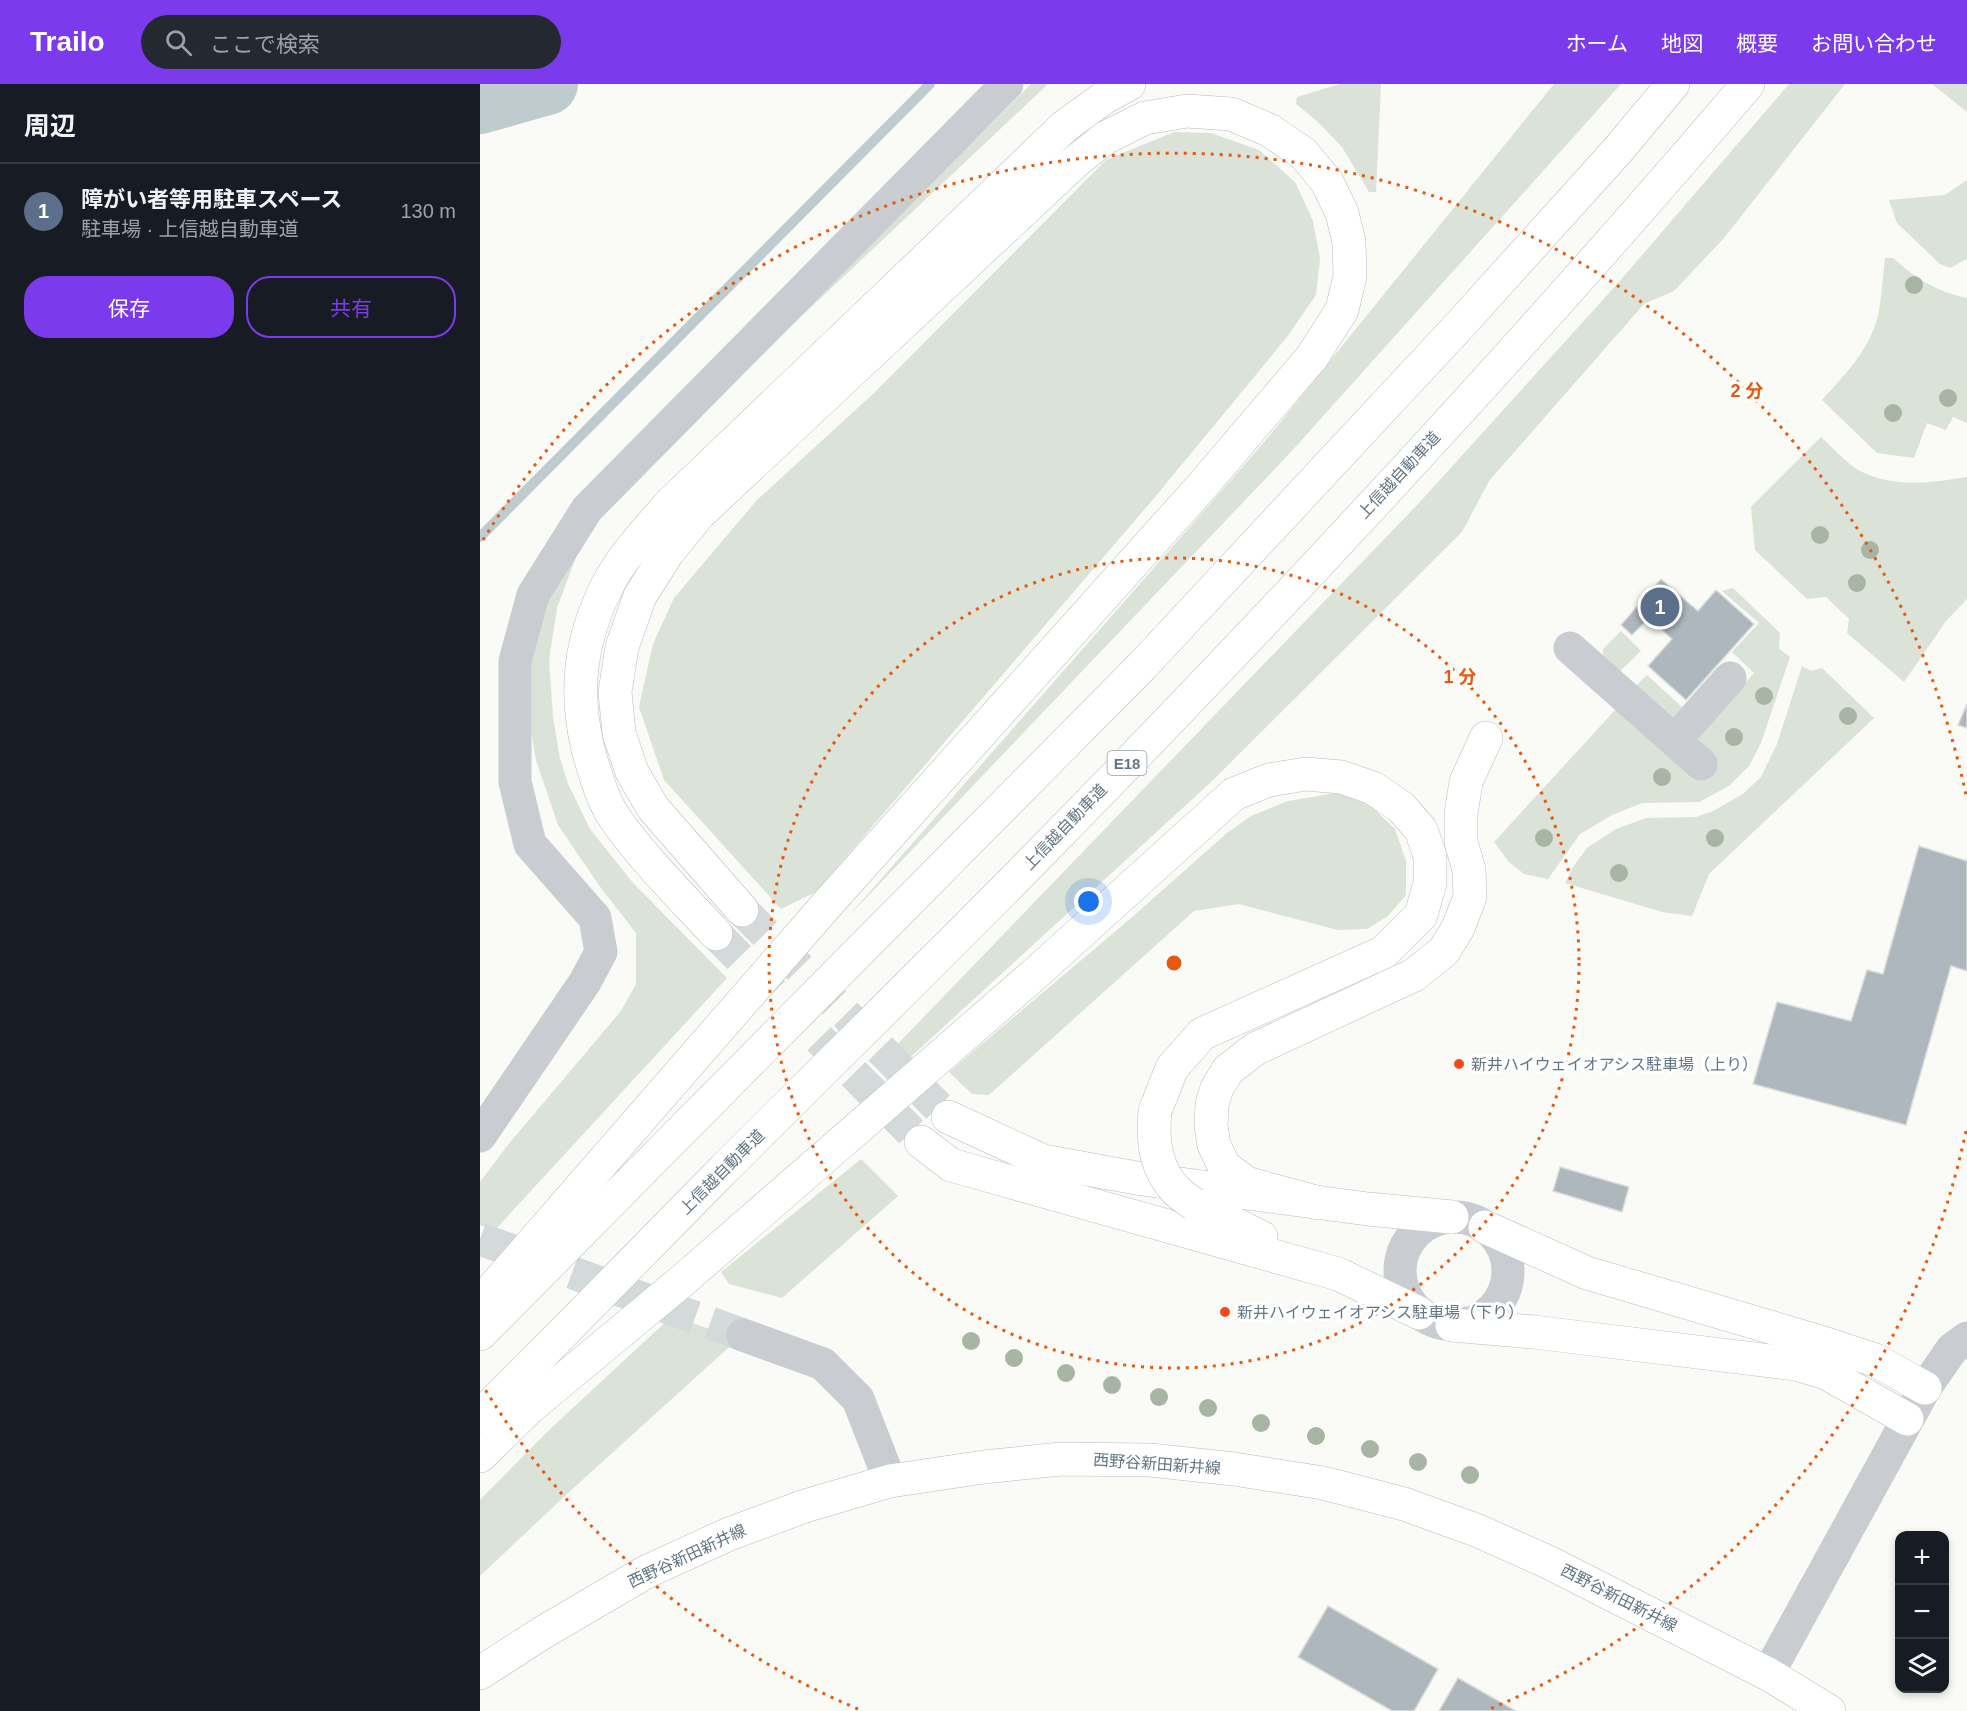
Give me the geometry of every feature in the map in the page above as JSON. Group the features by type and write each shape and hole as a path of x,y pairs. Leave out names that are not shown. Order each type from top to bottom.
{"main road":[{"path":"716,934 642,853 613,815 594,771 582,723 580,672 590,626 608,584 635,544 671,503 1065,126 1105,97 1129,84"},
{"path":"480,1334 1143,665 1459,326 1618,150 1673,84"},
{"name":"上信越自動車道","path":"480,1416 1006,888 1175,713 1498,369 1662,185 1748,84"},
{"path":"480,1303 830,901 1202,486 1312,357 1342,310 1350,276 1349,242 1342,213 1327,182 1303,153 1269,130 1231,114 1209,112 1187,111 1145,118 1105,138 1074,163 708,506 668,552 640,596 622,647 615,692 619,733 632,772 653,808 742,910"},
{"path":"1319,1203 1246,1184 1224,1166 1214,1145 1211,1126 1212,1104 1217,1088 1228,1070 1255,1048 1414,975 1444,951 1458,928 1470,897 1469,870 1461,842 1461,814 1466,782 1486,738"},
{"path":"480,1456 529,1408 683,1280 1018,988 1234,794 1269,780 1306,774 1341,777 1373,788 1401,807 1421,830 1430,856 1430,883 1421,915 1384,952 1202,1034 1172,1068 1155,1112 1153,1135 1157,1156 1165,1176 1175,1190 1194,1204 1419,1313"},
{"path":"948,1117 1043,1161 1142,1179 1319,1203 1452,1217"},
{"path":"921,1142 951,1166 1338,1274"},
{"path":"1485,1227 1587,1273 1875,1360 1925,1388"},
{"path":"1452,1325 1534,1332 1796,1364 1826,1373 1907,1419"},
{"name":"西野谷新田新井線","path":"480,1674 542,1633 646,1572 729,1534 805,1506 890,1481 984,1467 1061,1459 1150,1460 1234,1469 1323,1483 1404,1504 1476,1530 1548,1562 1768,1674 1808,1706"}],"street":[{"path":"480,1136 585,982 601,952 595,918 530,844 514,782 514,661 533,595 587,509 1007,84"},
{"path":"1570,648 1701,764"},
{"path":"1675,741 1730,678"},
{"path":"1452,1217 1470,1219 1485,1227 1498,1239 1506,1254 1508,1271 1505,1288 1497,1303 1485,1316 1470,1323 1452,1325 1435,1322 1419,1313 1407,1299 1401,1281 1400,1263 1407,1245 1418,1231 1434,1221 1452,1217"},
{"path":"743,1335 823,1364 858,1399 890,1481"},
{"path":"1768,1674 1925,1388 1952,1349 1967,1338"}],"shaded area":[{"path":"1031,84 1048,84 719,394 715,389"},
{"path":"1340,84 1381,84 1376,192 1369,192 1342,147 1317,121 1296,104 1297,97"},
{"path":"1554,84 1621,84 1290,453 846,919 1266,440"},
{"path":"1789,84 1845,84 1724,238 1674,291 1644,304 1489,481 1462,532 1210,783 903,1064 891,1051 1419,503 1619,282"},
{"path":"1932,84 1967,84 1967,112"},
{"path":"1174,132 1211,133 1259,150 1295,182 1313,221 1320,258 1316,295 1287,337 1155,497 816,892 781,909 664,780 639,707 653,644 674,598 757,500 874,393 1106,160"},
{"path":"1967,180 1967,259 1950,268 1940,264 1897,223 1889,200 1945,195"},
{"path":"1885,258 1893,258 1936,288 1967,298 1967,423 1953,417 1946,430 1927,423 1914,458 1877,453 1822,400 1857,359 1871,336 1879,310"},
{"path":"1821,437 1860,471 1886,480 1913,483 1967,477 1967,599 1946,621 1904,682 1847,633 1849,619 1826,597 1807,599 1755,550 1751,507"},
{"path":"582,541 557,608 549,660 553,717 560,758 568,784 590,829 633,883 727,978 494,1231 480,1225 480,1182 507,1146 621,1011 636,984 636,933 601,888 558,825 536,760 527,708 528,656 540,608"},
{"path":"1733,588 1780,633 1779,649 1790,657 1761,743 1749,766 1729,786 1699,802 1642,803 1612,815 1580,834 1548,879 1524,874 1509,862 1494,842 1617,708 1695,739 1754,673 1732,652 1759,623 1722,591"},
{"path":"1621,631 1641,651 1617,674 1602,660 1603,649"},
{"path":"1802,666 1811,671 1822,668 1874,718 1709,874 1692,916 1662,912 1565,883 1575,864 1588,847 1616,829 1646,818 1696,817 1713,811 1743,794 1761,777 1777,744"},
{"path":"1647,675 1682,707 1671,720 1635,687"},
{"path":"1342,792 1372,807 1395,829 1406,861 1406,895 1388,916 1367,929 1338,930 1239,904 1194,911 989,1095 972,1094 949,1072 1130,919 1227,833 1251,816 1288,801"},
{"path":"861,1159 898,1196 782,1298 729,1284 721,1272"},
{"path":"672,1316 738,1339 480,1576 480,1500 547,1432"}],"building":[{"path":"1661,579 1698,611 1716,590 1754,624 1686,700 1648,666 1672,639 1649,618 1632,635 1621,625"},
{"path":"1967,704 1967,728 1958,725"},
{"path":"1919,846 1967,861 1967,971 1951,966 1906,1125 1753,1084 1777,1002 1851,1021 1867,970 1883,974"},
{"path":"1560,1167 1629,1187 1622,1212 1553,1191"},
{"path":"1328,1606 1438,1669 1414,1711 1392,1711 1298,1657"},
{"path":"1458,1678 1516,1711 1439,1711"}],"waterway":[{"path":"480,103 547,84"},
{"path":"480,537 930,84"}],"tunnel":[{"path":"742,910 948,1117"},
{"path":"716,934 921,1142"},
{"path":"480,1239 743,1335"}],"place":[{"name":"障がい者等用駐車スペース","path":"1660,607"},
{"name":"新井ハイウェイオアシス駐車場（上り）","path":"1459,1064"},
{"name":"新井ハイウェイオアシス駐車場（下り）","path":"1225,1312"}]}
